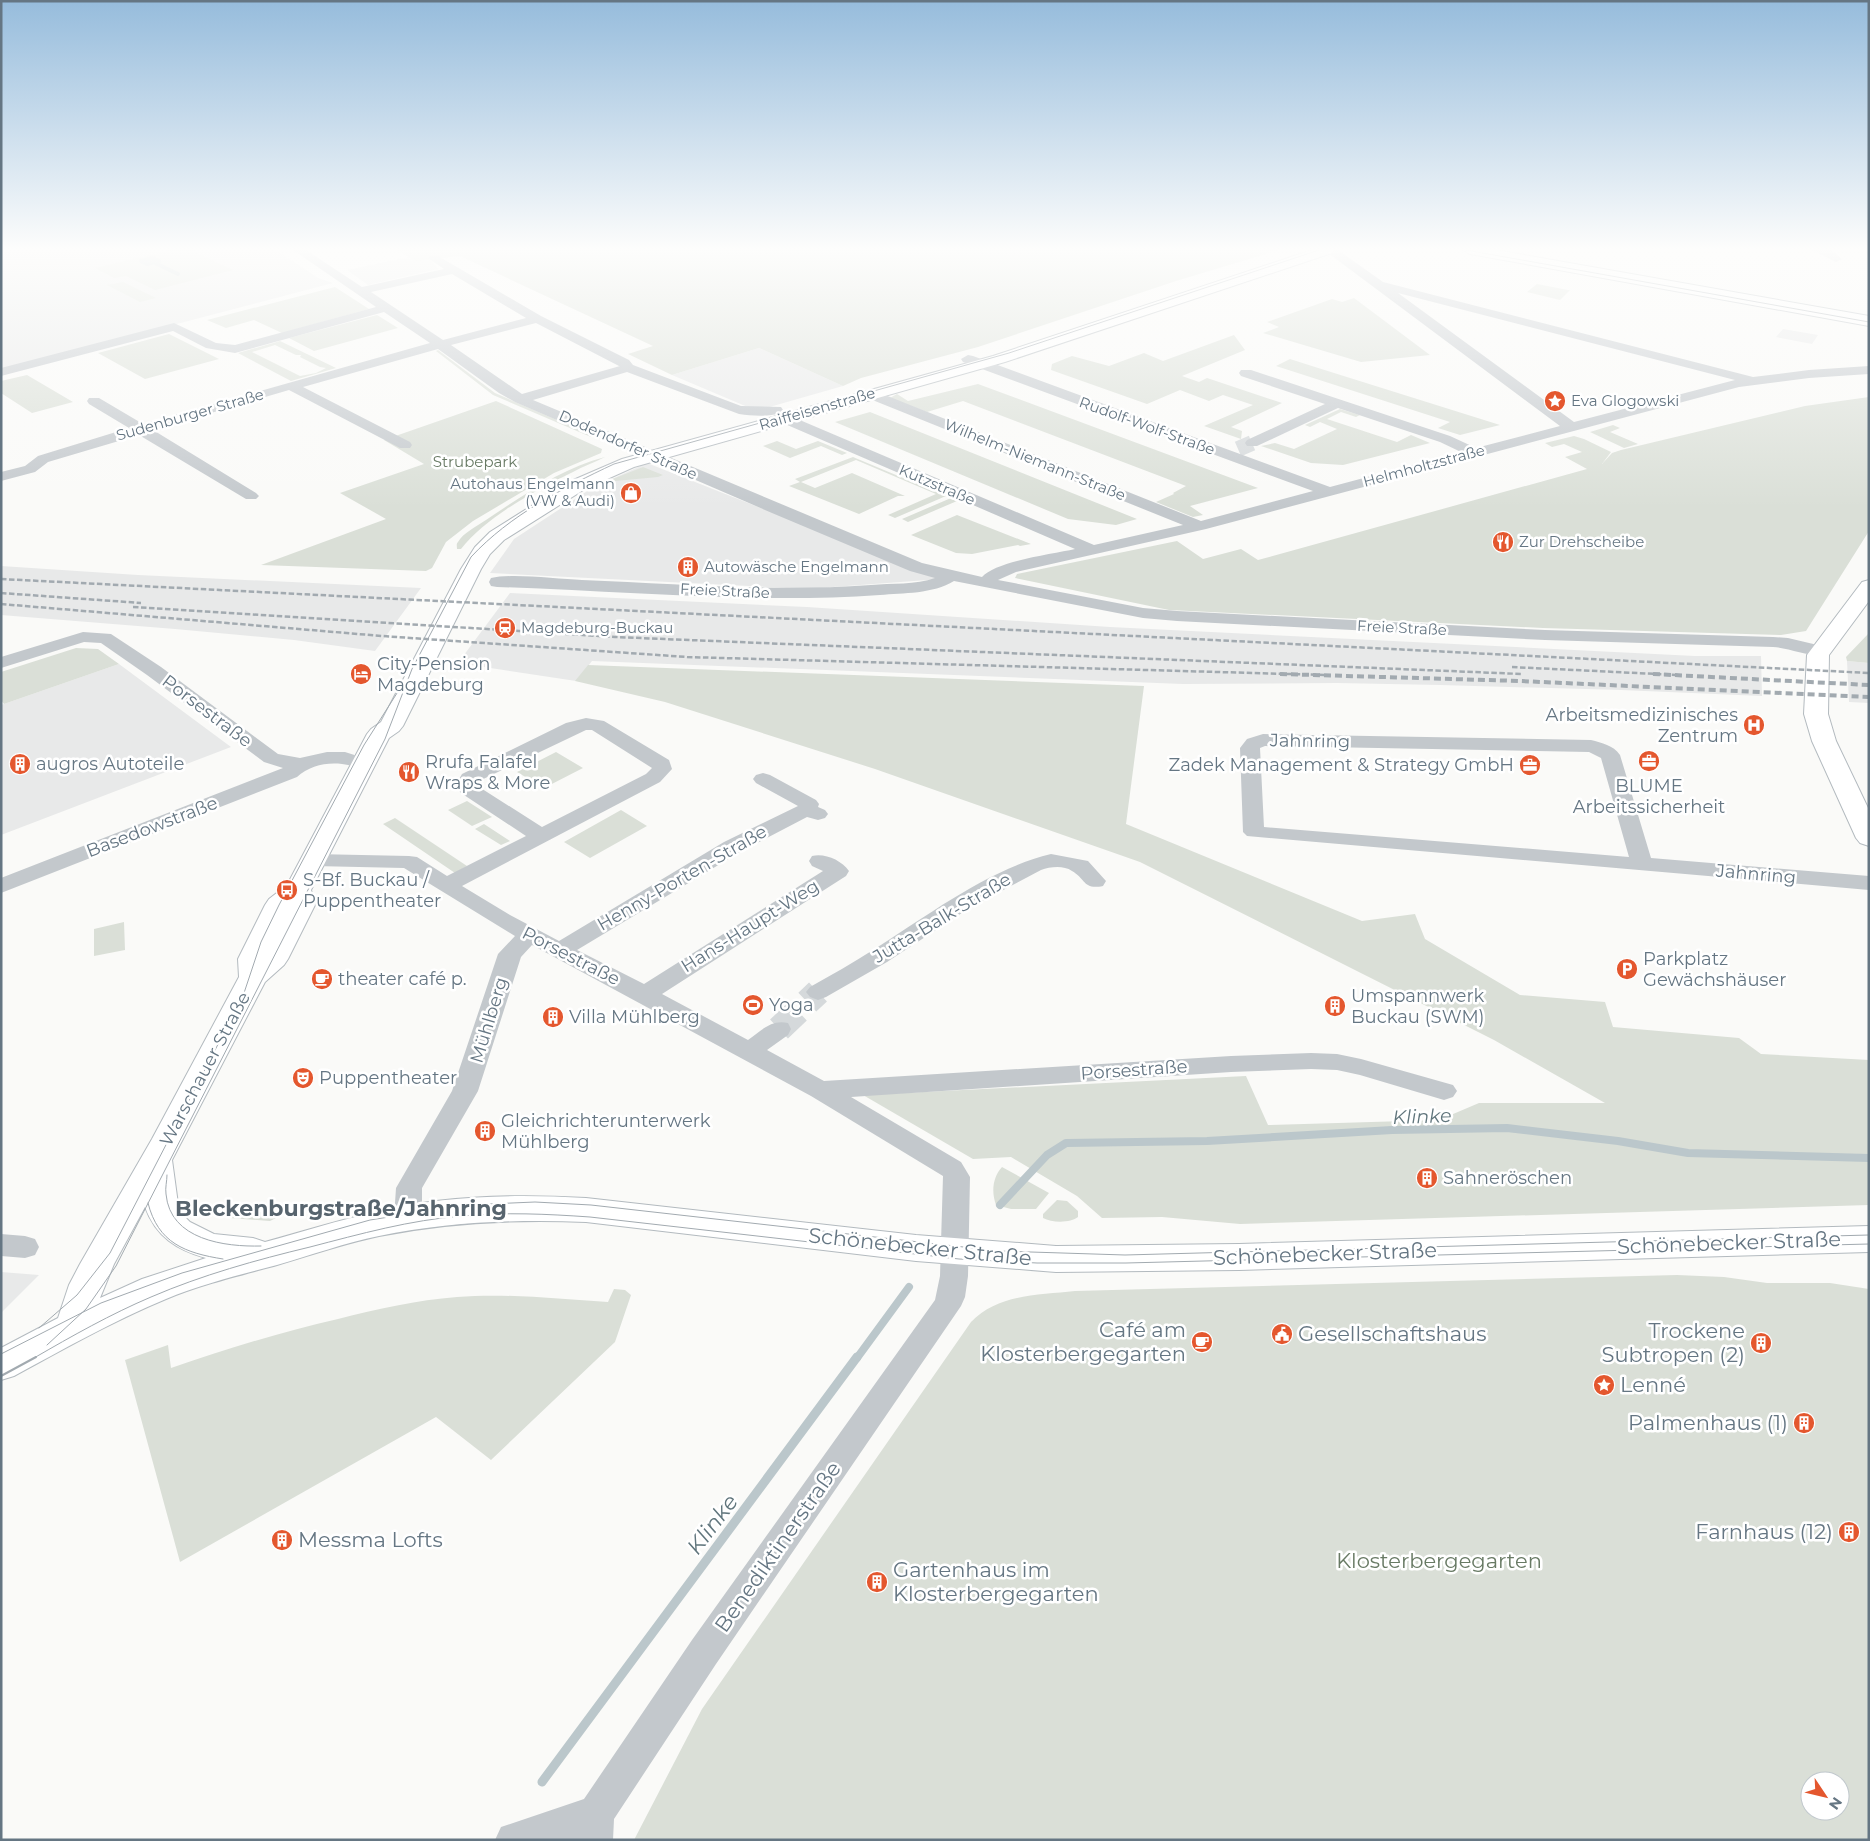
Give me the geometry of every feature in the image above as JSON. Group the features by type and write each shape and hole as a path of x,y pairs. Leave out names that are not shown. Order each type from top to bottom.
{"main road":[{"name":"Raiffeisenstraße","path":"779,414 805,402 974,361 1045,336"},
{"name":"Raiffeisenstraße","path":"642,453 779,414 870,394 1054,336"},
{"path":"642,453 787,411 805,402"},
{"name":"Warschauer Straße","path":"74,1326 87,1284 156,1160 253,977 274,959 301,905 298,890 379,734 391,726 471,569 487,546 504,531 578,485 642,453"},
{"path":"1868,588 1816,659 1816,714 1819,728 1869,838"},
{"name":"Warschauer Straße","path":"156,1160 162,1209 168,1220 182,1234 208,1246 226,1250 280,1250"},
{"name":"Schönebecker Straße","path":"1,1365 74,1326 154,1288 196,1274 280,1250 408,1218 486,1209 567,1209 954,1252 1056,1259 1103,1260 1869,1239"}],"street":[{"path":"1,372 140,336"},
{"path":"192,336 224,350 235,349 283,336"},
{"name":"Dodendorfer Straße","path":"428,336 504,390 520,399 642,453 916,567 986,583"},
{"name":"Sudenburger Straße","path":"1,477 30,468 43,458 468,336"},
{"path":"570,336 624,363 628,368 739,410 779,414"},
{"path":"1448,336 1571,427"},
{"path":"1579,336 1752,380"},
{"name":"Rudolf-Wolf-Straße","path":"974,361 1239,449 1327,491"},
{"path":"520,399 628,368"},
{"name":"Helmholtzstraße","path":"986,583 992,575 1011,568 1200,526 1752,380 1869,370"},
{"path":"1246,373 1445,438 1474,452"},
{"path":"291,386 406,445"},
{"name":"Wilhelm-Niemann-Straße","path":"870,394 1200,526"},
{"path":"94,401 251,496"},
{"path":"1239,449 1338,403"},
{"name":"Kutzstraße","path":"779,414 1092,550"},
{"name":"Freie Straße","path":"497,582 809,594 916,586 936,583 950,576"},
{"name":"Freie Straße","path":"986,583 1143,613 1177,616 1535,634 1773,642 1788,643 1820,651"},
{"name":"Porsestraße","path":"1,663 83,638 97,637 110,641 271,758 286,763 305,764 322,769 339,770 363,764"},
{"path":"447,885 653,778 662,769 662,764 597,725 586,724 573,727 482,771 466,782 465,786 468,789 541,836"},
{"name":"Jahnring","path":"1642,864 1610,755 1603,750 1591,746 1263,740 1254,742 1250,748 1254,832 1869,883"},
{"name":"Basedowstraße","path":"1,886 290,773 305,764"},
{"name":"Henny-Porten-Straße","path":"560,950 732,847 812,812 809,804 763,779"},
{"name":"Porsestraße","path":"314,860 409,862 502,920 645,994 820,1090 954,1170 958,1181 954,1252"},
{"name":"Jutta-Balk-Straße","path":"818,992 879,957 963,902 1033,865 1051,860 1071,862 1082,867 1095,881"},
{"name":"Hans-Haupt-Weg","path":"645,994 838,870 820,861"},
{"name":"Mühlberg","path":"408,1218 410,1188 465,1091 510,954 529,935"},
{"path":"749,1052 779,1030"},
{"name":"Porsestraße","path":"820,1090 1231,1064 1326,1061 1373,1070 1444,1091"},
{"name":"Benediktinerstraße","path":"595,1827 710,1644 946,1306 953,1283 954,1252"},
{"path":"514,1840 595,1827"}],"shaded area":[{"path":"1,336 131,336 1,370"},
{"path":"1777,336 1817,336 1812,344"},
{"path":"759,348 843,386 766,408 750,408 672,375"},
{"path":"647,463 941,579 806,589 490,573 514,539 592,488"},
{"path":"1,566 138,575 421,588 375,651 294,640 1,615"},
{"path":"510,593 807,607 1110,627 1695,656 1761,656 1762,696 1440,685 1337,683 1183,684 592,661 576,681 458,663"},
{"path":"1847,661 1869,663 1869,703 1849,702"},
{"path":"119,664 231,747 1,835 1,705"},
{"path":"1,1272 39,1275 1,1313"}],"green space":[{"path":"162,336 173,336 219,359 145,379 98,353"},
{"path":"297,336 369,336 314,351 289,338"},
{"path":"631,336 1011,336 978,347 861,378 843,386 759,348 672,375 628,354 653,346"},
{"path":"1235,336 1245,350 1182,376 1199,382 1207,378 1282,403 1231,427 1242,431 1241,439 1204,426 1253,405 1223,395 1209,401 1180,390 1147,404 1051,370 1052,364 1072,356 1109,366 1144,353 1163,361"},
{"path":"1273,336 1405,336 1430,355 1361,362"},
{"path":"280,341 336,368 291,381 238,353","holes":["275,345 296,355 301,355 300,357 326,368 316,373 300,376 252,352"]},
{"path":"438,350 495,393 594,436 591,437 493,395 436,351"},
{"path":"1290,359 1500,425 1460,435 1438,428 1450,422 1276,366"},
{"path":"27,375 73,402 32,413 1,393 1,381"},
{"path":"978,384 1258,488 1190,506 1203,515 1193,517 1156,502 1186,486 963,401 927,412 890,398 897,394 908,401"},
{"path":"1869,397 1869,531 1806,631 1781,635 1543,628 1169,610 1015,578 1017,574 1177,541 1203,559 1241,549 1258,560 1587,469 1565,457 1582,452 1564,444 1552,447 1545,443 1574,436 1584,439 1611,452 1602,464 1612,453 1621,450 1805,406"},
{"name":"Strubepark","path":"496,401 602,449 601,453 554,473 473,521 446,542 432,568 426,571 261,565 386,519 340,493 424,464 384,440"},
{"path":"1340,409 1360,415 1356,417 1341,412 1327,419 1397,442 1411,435 1430,443 1343,465 1311,463 1261,446 1275,443 1294,449 1337,429 1320,422 1310,427 1305,425"},
{"path":"870,412 1137,519 1116,525 1068,519 835,422"},
{"path":"1613,425 1620,428 1610,432 1638,444 1624,448 1590,432"},
{"path":"777,441 796,449 818,441 847,453 842,455 821,446 790,458 763,446"},
{"path":"605,457 559,479 513,505 471,537 461,549 457,549 457,543 467,533 528,492 573,468"},
{"path":"853,457 946,496 895,518 888,515 936,494 856,460 801,482 815,488 852,473 905,496 898,496 859,514 789,486 800,482 795,479"},
{"path":"643,467 663,475 605,482"},
{"path":"951,498 957,501 908,522 902,519"},
{"path":"957,515 1031,544 972,554 956,553 911,535"},
{"path":"1869,633 1869,663 1847,661 1846,657"},
{"path":"76,648 98,649 119,664 4,704 1,700 1,672"},
{"path":"588,665 1144,686 1126,824 1362,921 1415,914 1425,939 1520,995 1605,1002 1613,1027 1739,1038 1761,1054 1869,1060 1869,1205 1240,1224 1162,1217 1102,1218 1077,1196 1011,1157 973,1159 863,1095 1246,1076 1268,1125 1439,1120 1479,1103 1605,1103 1494,1040 1140,862 875,769 665,702 575,681"},
{"path":"556,752 583,768 544,788 517,772"},
{"path":"467,801 492,817 472,826 448,810"},
{"path":"621,810 647,826 590,858 564,842"},
{"path":"395,818 467,866 455,873 383,824"},
{"path":"484,824 510,841 501,845 475,829"},
{"path":"124,922 125,950 94,956 94,929"},
{"path":"1002,1167 1049,1193 1036,1209 1011,1209 996,1205 994,1184"},
{"path":"1057,1200 1067,1201 1078,1211 1078,1217 1061,1222 1043,1218 1043,1214"},
{"path":"235,1212 273,1212 276,1214 276,1218 270,1221 230,1218"},
{"name":"Klosterbergegarten","path":"1677,1275 1724,1277 1767,1283 1830,1283 1869,1289 1869,1840 634,1840 702,1709 971,1322 994,1306 1006,1301 1033,1295 1075,1291"},
{"path":"614,1289 625,1290 631,1295 615,1342 491,1460 436,1417 180,1562 125,1360 168,1345 171,1368 296,1329 382,1308 427,1300 495,1296 608,1302"}],"waterway":[{"name":"Klinke","path":"1000,1205 1047,1155 1066,1143 1207,1141 1392,1130 1507,1128 1618,1141 1688,1153 1869,1158"},
{"name":"Klinke","path":"857,1358 909,1287"},
{"name":"Klinke","path":"542,1782 857,1357"}],"tunnel":[{"path":"1238,449 1252,443"},
{"path":"779,1029 818,992"}],"tram line":[{"path":"148,1203 385,739 412,669 471,557 486,542 520,515 538,504 614,464 1009,353 1060,336"},
{"path":"39,1328 77,1295 110,1253 243,996 261,942 279,905 364,745 399,690"},
{"path":"167,1175 166,1192 170,1209 177,1222 188,1231 216,1242 232,1245 261,1246"},
{"path":"82,1313 101,1303 182,1273 370,1220 466,1205 535,1202 591,1205 999,1251 1125,1255 1869,1235"},
{"path":"82,1313 116,1266 148,1203"},
{"path":"148,1203 159,1228 175,1244 209,1257 223,1259"},
{"path":"34,1358 121,1311 170,1289 209,1275 270,1257 385,1228 443,1218 494,1214 590,1217 959,1259 1037,1263 1126,1263 1869,1244"},
{"path":"1,1354 82,1313"},
{"path":"47,1345 82,1313"},
{"path":"1,1376 36,1357"}],"railway":[{"path":"1,579 1869,673"},
{"path":"1,593 141,603"},
{"path":"1,604 382,636 687,657 1324,675"},
{"path":"133,607 615,637 1522,674"},
{"path":"1512,667 1678,675"},
{"path":"1280,674 1520,681 1869,697"},
{"path":"1653,674 1869,685"}],"place":[{"name":"Eva Glogowski","path":"1555,401"},
{"name":"Autohaus Engelmann (VW & Audi)","path":"631,493"},
{"name":"Zur Drehscheibe","path":"1503,542"},
{"name":"Autowäsche Engelmann","path":"688,567"},
{"name":"Magdeburg-Buckau","path":"505,628"},
{"name":"City-Pension Magdeburg","path":"361,674"},
{"name":"Arbeitsmedizinisches Zentrum","path":"1754,725"},
{"name":"BLUME Arbeitssicherheit","path":"1649,761"},
{"name":"augros Autoteile","path":"20,764"},
{"name":"Zadek Management & Strategy GmbH","path":"1530,765"},
{"name":"Rrufa Falafel Wraps & More","path":"409,772"},
{"name":"S-Bf. Buckau / Puppentheater","path":"287,890"},
{"name":"Parkplatz Gewächshäuser","path":"1627,969"},
{"name":"theater café p.","path":"322,979"},
{"name":"Yoga","path":"753,1005"},
{"name":"Umspannwerk Buckau (SWM)","path":"1335,1006"},
{"name":"Villa Mühlberg","path":"553,1017"},
{"name":"Puppentheater","path":"303,1078"},
{"name":"Gleichrichterunterwerk Mühlberg","path":"485,1131"},
{"name":"Sahneröschen","path":"1427,1178"},
{"name":"Gesellschaftshaus","path":"1282,1334"},
{"name":"Café am Klosterbergegarten","path":"1202,1342"},
{"name":"Trockene Subtropen (2)","path":"1761,1343"},
{"name":"Lenné","path":"1604,1385"},
{"name":"Palmenhaus (1)","path":"1804,1423"},
{"name":"Farnhaus (12)","path":"1849,1532"},
{"name":"Messma Lofts","path":"282,1540"},
{"name":"Gartenhaus im Klosterbergegarten","path":"877,1582"}],"district":[{"name":"Bleckenburgstraße/Jahnring","path":"341,1208"}]}
